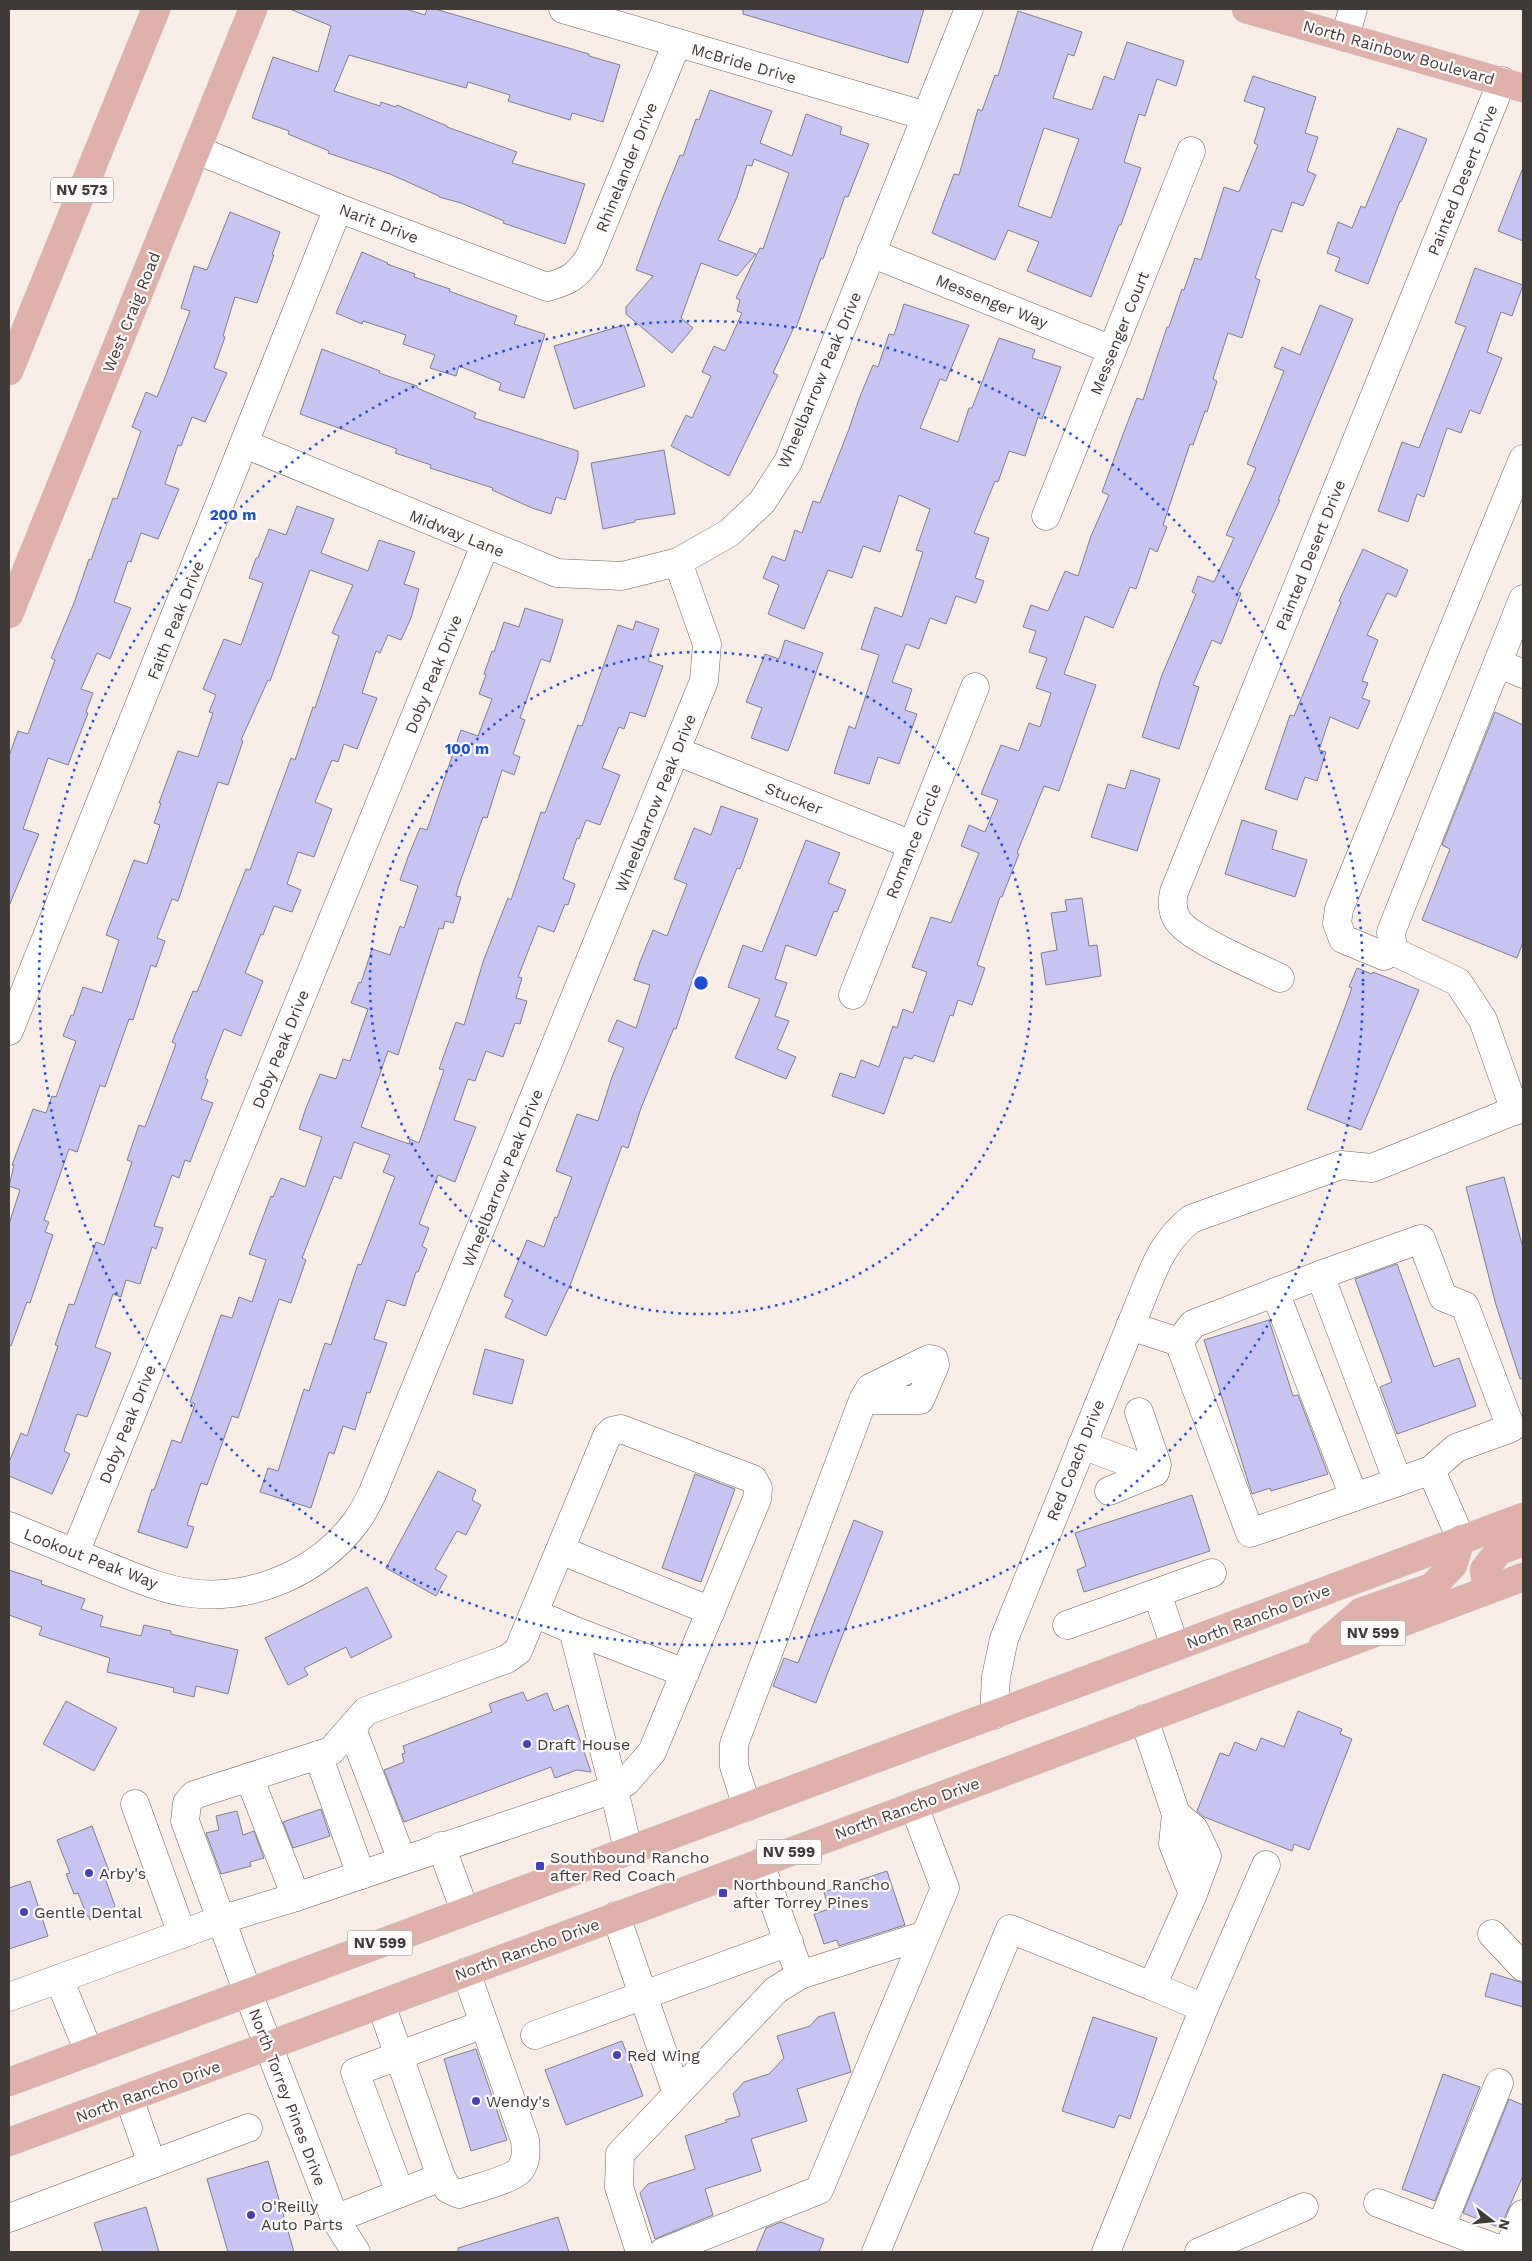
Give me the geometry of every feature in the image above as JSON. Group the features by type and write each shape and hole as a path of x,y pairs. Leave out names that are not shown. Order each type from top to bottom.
{"main road":[{"name":"NV 573","path":"9,371 156,9"},
{"name":"West Craig Road","path":"9,614 253,9"},
{"name":"North Rainbow Boulevard","path":"1246,9 1513,85"},
{"name":"North Rancho Drive","path":"9,2082 1523,1516"},
{"path":"1309,1657 1361,1612 1432,1587 1452,1565 1461,1539"},
{"path":"1488,1590 1484,1570 1499,1551 1523,1542"},
{"name":"North Rancho Drive","path":"9,2142 914,1806 1523,1577"}],"street":[{"name":"McBride Drive","path":"563,9 926,116"},
{"name":"Wheelbarrow Peak Drive","path":"262,1588 297,1573 329,1550 356,1522 373,1492 704,682 707,644 678,562 730,533 762,502 788,462 969,9"},
{"path":"1345,37 1353,9"},
{"name":"Rhinelander Drive","path":"563,282 578,274 589,258 677,43"},
{"name":"Painted Desert Drive","path":"1280,978 1221,949 1182,926 1176,918 1173,908 1174,892 1513,85"},
{"name":"Narit Drive","path":"197,150 338,208 546,287 563,282"},
{"name":"Messenger Court","path":"1046,516 1192,151"},
{"name":"Faith Peak Drive","path":"9,1031 19,974 245,444 338,208"},
{"name":"Messenger Way","path":"871,253 1112,350"},
{"name":"Midway Lane","path":"245,444 557,574 622,576 678,562"},
{"path":"1393,951 1384,956 1344,939 1337,923 1339,909 1523,459"},
{"name":"Doby Peak Drive","path":"75,1553 485,545"},
{"path":"1393,951 1391,932 1523,599"},
{"path":"1498,663 1523,674"},
{"name":"Romance Circle","path":"853,995 975,687"},
{"name":"Stucker","path":"676,751 912,845"},
{"path":"1393,951 1458,982 1483,1020 1519,1109"},
{"name":"Red Coach Drive","path":"994,1715 996,1677 1004,1639 1160,1254 1172,1237 1190,1219 1341,1165 1372,1168 1519,1109"},
{"path":"1421,1238 1443,1297 1465,1306 1511,1428 1456,1448 1431,1470 1250,1534 1179,1342 1193,1324 1421,1238"},
{"path":"1320,1276 1398,1482"},
{"path":"1275,1292 1354,1497"},
{"path":"1130,1326 1179,1342"},
{"path":"747,1807 734,1766 734,1744 863,1400"},
{"path":"1139,1412 1157,1465 1155,1472"},
{"name":"North Torrey Pines Drive","path":"356,2252 335,2219 220,1920 185,1821 187,1803 194,1795 330,1751 352,1729 366,1711 507,1659 518,1651 607,1436 612,1430 620,1428 753,1480 758,1488 757,1499 711,1610"},
{"path":"1082,1445 1155,1472"},
{"path":"1431,1470 1461,1539"},
{"path":"1109,1491 1155,1472"},
{"name":"Lookout Peak Way","path":"9,1526 151,1584 189,1593 227,1595 262,1588"},
{"path":"9,1997 220,1920 296,1897 614,1789 626,1782 652,1752 711,1610 560,1550"},
{"path":"1067,1625 1212,1572"},
{"path":"1157,1592 1175,1647"},
{"path":"534,1613 685,1673"},
{"path":"573,1630 628,1850"},
{"path":"1144,1719 1176,1814 1173,1844 1193,1894 1152,1986"},
{"path":"352,1729 402,1860"},
{"path":"318,1755 361,1874"},
{"path":"249,1777 296,1897"},
{"path":"135,1804 182,1934"},
{"path":"663,2252 819,2190 945,1888 914,1806"},
{"path":"442,1846 465,1911"},
{"path":"760,1863 800,1976"},
{"path":"1106,2252 1204,2008 1266,1865"},
{"path":"616,1916 677,2094"},
{"path":"876,2252 1010,1930 1204,2008"},
{"path":"1492,1934 1523,1967"},
{"path":"640,2252 619,2187 620,2154 776,1990 800,1976 925,1935"},
{"path":"534,2035 789,1942"},
{"path":"381,2004 441,2177 448,2189 459,2194 501,2180 519,2171 527,2154 524,2140 466,1972"},
{"path":"59,1979 89,2052"},
{"path":"400,2193 355,2072 484,2024"},
{"path":"1441,2227 1499,2083"},
{"path":"129,2098 152,2164"},
{"path":"9,2218 248,2128"},
{"path":"335,2219 441,2177"},
{"path":"1378,2203 1506,2252 1523,2214"},
{"path":"1199,2252 1304,2207"}],"building":[{"path":"290,9 406,9 425,15 427,9 435,9 589,54 589,56 620,65 603,122 572,113 570,120 508,101 510,95 468,82 466,88 349,55 334,91 380,106 381,102 396,107 397,105 447,127 517,152 512,163 585,184 565,244 503,223 504,221 461,203 439,197 390,174 328,153 329,151 288,134 289,131 252,118 273,57 318,72 331,26"},
{"path":"743,9 924,9 908,63 743,14"},
{"path":"1018,11 1082,32 1074,56 1068,54 1053,98 1092,110 1104,76 1114,80 1127,42 1184,61 1176,86 1157,79 1145,116 1139,114 1124,162 1141,168 1121,225 1119,225 1091,297 1027,271 1039,242 1008,230 995,260 932,233 954,174 959,175 978,109 982,111 995,75 998,76","holes":["1044,128 1079,139 1051,218 1018,206"]},
{"path":"1253,76 1316,97 1305,133 1318,137 1307,171 1316,175 1303,206 1292,202 1282,232 1272,229 1255,278 1260,280 1242,338 1228,333 1213,379 1217,381 1207,412 1205,411 1193,445 1190,444 1163,525 1167,527 1157,552 1150,548 1136,589 1130,587 1113,628 1085,616 1064,674 1096,685 1059,791 1044,786 1017,853 1019,854 1002,897 1000,897 977,965 985,968 972,1005 958,1000 953,1016 950,1015 934,1062 914,1055 912,1059 904,1057 884,1114 832,1096 840,1073 855,1078 861,1060 879,1067 893,1026 897,1028 903,1009 913,1013 927,972 912,967 931,917 951,923 979,853 961,846 969,825 985,832 998,800 981,794 1001,745 1019,751 1029,723 1040,727 1051,693 1036,688 1047,658 1029,652 1036,631 1023,627 1031,605 1048,611 1065,571 1078,576 1091,536 1109,495 1102,492 1125,429 1137,398 1143,400 1167,327 1169,327 1195,258 1201,260 1224,187 1239,192 1258,145 1254,143 1265,108 1244,101"},
{"path":"710,90 772,111 760,143 792,156 806,114 842,127 840,134 869,144 848,197 845,196 796,328 794,327 773,373 778,375 729,476 671,446 686,415 692,418 711,376 702,372 714,346 725,351 742,313 737,311 740,300 736,298 760,248 763,249 789,173 754,159 752,166 747,165 737,197 718,240 756,254 737,276 701,263 681,318 693,328 672,353 626,314 626,307 653,276 636,270 680,155 683,156 696,119 699,120"},
{"path":"1398,128 1427,139 1400,201 1368,284 1335,271 1340,258 1327,253 1338,222 1352,228 1361,206 1365,208"},
{"path":"1523,170 1523,241 1498,231"},
{"path":"230,212 280,232 272,255 274,255 257,303 235,297 223,336 225,337 214,368 227,373 205,422 192,417 181,446 178,445 165,484 179,489 158,539 141,533 131,562 128,561 114,602 131,608 110,659 97,653 81,689 93,693 86,712 88,713 68,765 48,758 23,829 39,834 9,906 9,756 18,731 28,734 55,660 51,658 74,603 89,559 91,560 113,498 117,499 141,431 132,427 146,392 157,397 164,380 190,311 181,308 194,266 207,270"},
{"path":"362,252 415,274 414,277 450,289 449,291 517,316 514,324 545,334 524,398 499,390 501,383 459,366 456,376 430,368 435,355 403,344 406,335 363,321 362,324 336,313"},
{"path":"1475,268 1523,285 1512,316 1501,312 1487,352 1502,358 1480,414 1470,410 1461,433 1447,428 1424,497 1417,494 1408,522 1378,511 1402,442 1419,448 1466,327 1455,323"},
{"path":"904,304 969,325 946,381 940,379 920,428 958,442 969,408 972,408 999,338 1035,350 1032,358 1061,367 1042,419 1038,417 1025,456 1009,451 998,482 995,481 974,533 989,538 975,578 984,581 976,603 956,596 946,624 930,618 919,649 906,644 892,682 912,689 905,710 917,714 899,764 878,757 869,784 834,773 849,726 855,729 879,655 861,649 875,607 902,617 923,552 916,550 930,509 899,495 880,552 863,546 852,578 828,570 804,629 768,614 779,585 763,578 772,556 785,561 795,530 802,533 813,501 820,503 873,365 878,367 889,334 894,335"},
{"path":"1320,305 1353,319 1278,500 1280,500 1238,592 1241,593 1221,644 1212,640 1193,685 1199,687 1179,749 1142,737 1162,675 1196,594 1192,592 1198,576 1214,582 1234,538 1226,535 1256,468 1247,464 1284,371 1274,367 1282,347 1300,355"},
{"path":"624,325 645,386 574,409 554,346"},
{"path":"322,349 380,371 379,373 417,386 417,388 476,413 474,418 578,451 578,459 565,500 556,497 551,514 532,508 492,490 493,488 430,468 431,465 395,453 397,449 300,414"},
{"path":"664,450 675,514 635,520 635,522 603,529 591,463"},
{"path":"297,506 334,519 321,553 368,571 379,540 415,552 404,584 419,589 411,618 401,640 388,635 380,653 376,651 362,693 377,698 357,749 344,744 338,762 332,760 315,802 332,809 314,857 298,852 287,884 301,890 292,912 274,906 245,973 263,981 241,1036 224,1029 205,1078 208,1080 201,1099 213,1103 190,1162 185,1160 179,1178 172,1175 154,1226 163,1228 156,1249 152,1247 140,1284 126,1280 121,1297 113,1294 95,1347 111,1353 87,1417 77,1414 64,1451 70,1454 52,1494 9,1476 9,1462 21,1433 27,1436 58,1346 55,1345 69,1304 74,1305 96,1242 104,1245 132,1162 127,1160 139,1125 145,1127 176,1044 172,1042 193,991 197,992 246,869 250,870 291,758 295,760 339,636 332,633 353,585 310,570 270,681 268,680 241,740 243,741 228,785 218,782 178,901 172,899 157,938 165,941 156,967 151,965 133,1020 129,1019 105,1087 100,1085 77,1152 69,1149 44,1220 49,1222 45,1232 53,1235 30,1303 27,1302 11,1346 9,1346 9,1224 20,1190 9,1186 14,1165 12,1165 33,1109 46,1113 52,1096 56,1097 76,1041 63,1036 71,1015 73,1016 83,987 102,993 119,940 106,935 134,860 147,864 160,825 154,823 161,803 159,803 178,751 198,757 213,713 209,712 216,695 203,689 224,639 241,645 263,583 249,578 256,558 258,558 269,529 286,535"},
{"path":"1363,549 1408,570 1396,597 1387,593 1367,635 1378,640 1362,681 1368,683 1362,698 1370,701 1358,729 1330,717 1319,750 1326,752 1317,781 1305,777 1297,800 1265,789 1290,715 1294,716 1341,602 1339,601"},
{"path":"525,608 563,620 550,662 541,659 520,718 525,720 513,754 520,757 514,775 502,770 487,818 483,817 459,885 456,896 461,897 453,923 445,921 443,929 439,928 398,1055 388,1051 361,1127 409,1144 410,1139 419,1143 444,1070 439,1069 456,1022 464,1025 484,959 508,898 511,900 541,812 545,813 578,725 582,726 618,625 633,630 636,621 659,629 648,661 663,666 645,717 630,712 624,729 619,727 602,768 620,775 600,825 586,820 579,839 577,838 563,879 575,884 568,905 565,904 554,932 538,926 518,977 522,978 516,998 527,1001 520,1024 515,1023 503,1057 486,1051 475,1081 468,1079 454,1120 476,1127 455,1182 438,1175 419,1224 429,1228 422,1246 427,1249 418,1272 416,1272 405,1306 387,1300 374,1339 387,1343 370,1393 367,1392 355,1430 343,1426 334,1454 329,1452 311,1508 260,1492 268,1468 278,1471 304,1389 309,1391 325,1343 331,1345 358,1264 361,1265 395,1177 383,1172 390,1155 354,1142 341,1179 334,1176 302,1258 306,1260 291,1303 279,1299 238,1418 232,1416 207,1485 201,1483 187,1525 194,1527 187,1548 138,1532 152,1489 154,1490 172,1440 181,1443 195,1404 190,1402 221,1315 232,1318 239,1297 252,1302 266,1260 249,1254 271,1196 273,1197 281,1178 305,1187 322,1137 299,1129 306,1108 320,1074 336,1079 343,1059 350,1061 368,1009 351,1003 359,982 361,983 372,949 390,955 400,926 404,928 418,886 400,880 408,857 420,828 427,830 461,730 478,736 492,699 479,694 486,675 484,674 504,622 519,627"},
{"path":"785,640 823,653 788,751 751,738 762,708 746,702 765,654 779,659"},
{"path":"1495,712 1523,725 1523,942 1517,958 1422,920 1450,849 1442,845"},
{"path":"1131,770 1160,779 1137,851 1091,837 1108,784 1125,789"},
{"path":"721,806 758,819 740,869 737,868 694,975 676,1029 674,1028 641,1108 628,1148 622,1146 571,1283 546,1336 505,1317 513,1300 504,1296 527,1240 544,1247 555,1217 557,1218 572,1177 556,1171 577,1114 598,1121 612,1077 624,1048 608,1041 617,1020 636,1028 650,985 634,980 640,962 653,930 667,936 687,884 674,879 694,828 711,835"},
{"path":"1242,820 1277,831 1272,849 1307,860 1295,897 1225,874"},
{"path":"806,840 840,853 828,883 846,890 837,912 834,911 816,956 786,945 775,979 787,983 775,1016 789,1021 777,1049 796,1057 786,1079 735,1058 760,999 728,987 743,945 762,952"},
{"path":"1082,898 1089,946 1097,945 1101,976 1046,985 1041,953 1057,950 1051,913 1067,911 1065,900"},
{"path":"1357,968 1372,974 1373,972 1419,990 1361,1130 1307,1109 1352,988 1349,987"},
{"path":"1504,1177 1523,1248 1523,1378 1520,1379 1496,1305 1466,1187"},
{"path":"1397,1264 1434,1367 1459,1358 1476,1406 1397,1434 1380,1387 1392,1382 1355,1279"},
{"path":"1269,1320 1293,1396 1298,1395 1328,1474 1271,1491 1270,1488 1252,1494 1204,1340"},
{"path":"485,1349 524,1360 512,1404 473,1394"},
{"path":"438,1471 476,1490 472,1500 481,1505 466,1535 457,1531 435,1569 447,1576 436,1596 386,1568"},
{"path":"695,1474 735,1489 701,1582 662,1568"},
{"path":"1192,1495 1210,1551 1084,1592 1077,1570 1086,1566 1075,1533"},
{"path":"854,1520 883,1532 816,1703 773,1686 784,1658 798,1663"},
{"path":"9,1570 42,1581 41,1584 85,1599 81,1609 103,1616 100,1626 141,1636 144,1625 171,1631 171,1634 238,1650 228,1694 196,1686 194,1697 173,1692 174,1688 107,1672 110,1658 39,1635 42,1627 9,1615"},
{"path":"367,1587 392,1637 351,1658 346,1647 304,1668 308,1675 288,1685 265,1638"},
{"path":"523,1692 527,1701 547,1693 554,1711 568,1705 591,1772 577,1770 555,1778 551,1767 404,1822 384,1770 404,1762 402,1754 405,1753 403,1746 492,1712 489,1704"},
{"path":"66,1701 117,1728 94,1771 43,1744"},
{"path":"1298,1711 1342,1729 1340,1734 1352,1739 1309,1850 1294,1844 1292,1851 1204,1817 1197,1811 1220,1753 1229,1756 1235,1742 1256,1751 1261,1738 1284,1747"},
{"path":"321,1809 330,1836 293,1848 283,1822"},
{"path":"237,1811 243,1835 254,1831 264,1858 250,1862 251,1866 221,1874 206,1833 219,1830 216,1816"},
{"name":"Arby's","path":"92,1826 112,1879 106,1881 115,1906 113,1908 114,1911 90,1920 78,1893 74,1894 66,1874 70,1873 57,1840"},
{"path":"887,1871 905,1925 839,1946 837,1940 824,1944 814,1914 829,1909 824,1892"},
{"name":"Gentle Dental","path":"30,1881 48,1936 9,1949 9,1888"},
{"path":"1491,1973 1523,1983 1523,2007 1485,1996"},
{"path":"834,2012 851,2072 797,2089 807,2121 751,2139 761,2171 705,2189 713,2215 655,2239 640,2193 648,2184 695,2169 685,2136 740,2116 733,2094 744,2082 769,2074 784,2058 777,2036 810,2026 818,2017"},
{"path":"1093,2017 1157,2038 1130,2119 1119,2115 1114,2128 1062,2111"},
{"path":"622,2041 643,2096 566,2125 545,2070"},
{"name":"Wendy's","path":"476,2049 507,2140 471,2151 444,2059"},
{"path":"1443,2074 1480,2087 1435,2201 1402,2189"},
{"path":"1509,2099 1523,2105 1523,2176 1500,2228 1463,2213"},
{"name":"O'Reilly Auto Parts","path":"268,2161 294,2252 228,2252 207,2179"},
{"path":"146,2207 159,2252 103,2252 94,2223"},
{"path":"558,2217 569,2252 458,2252 458,2248"},
{"path":"781,2222 824,2239 819,2252 756,2252 766,2228"}],"place":[{"name":"Draft House","path":"527,1744"},
{"name":"Southbound Rancho after Red Coach","path":"540,1866"},
{"name":"Arby's","path":"89,1873"},
{"name":"Northbound Rancho after Torrey Pines","path":"723,1893"},
{"name":"Gentle Dental","path":"24,1912"},
{"name":"Red Wing","path":"617,2055"},
{"name":"Wendy's","path":"476,2101"},
{"name":"O'Reilly Auto Parts","path":"251,2215"}]}
